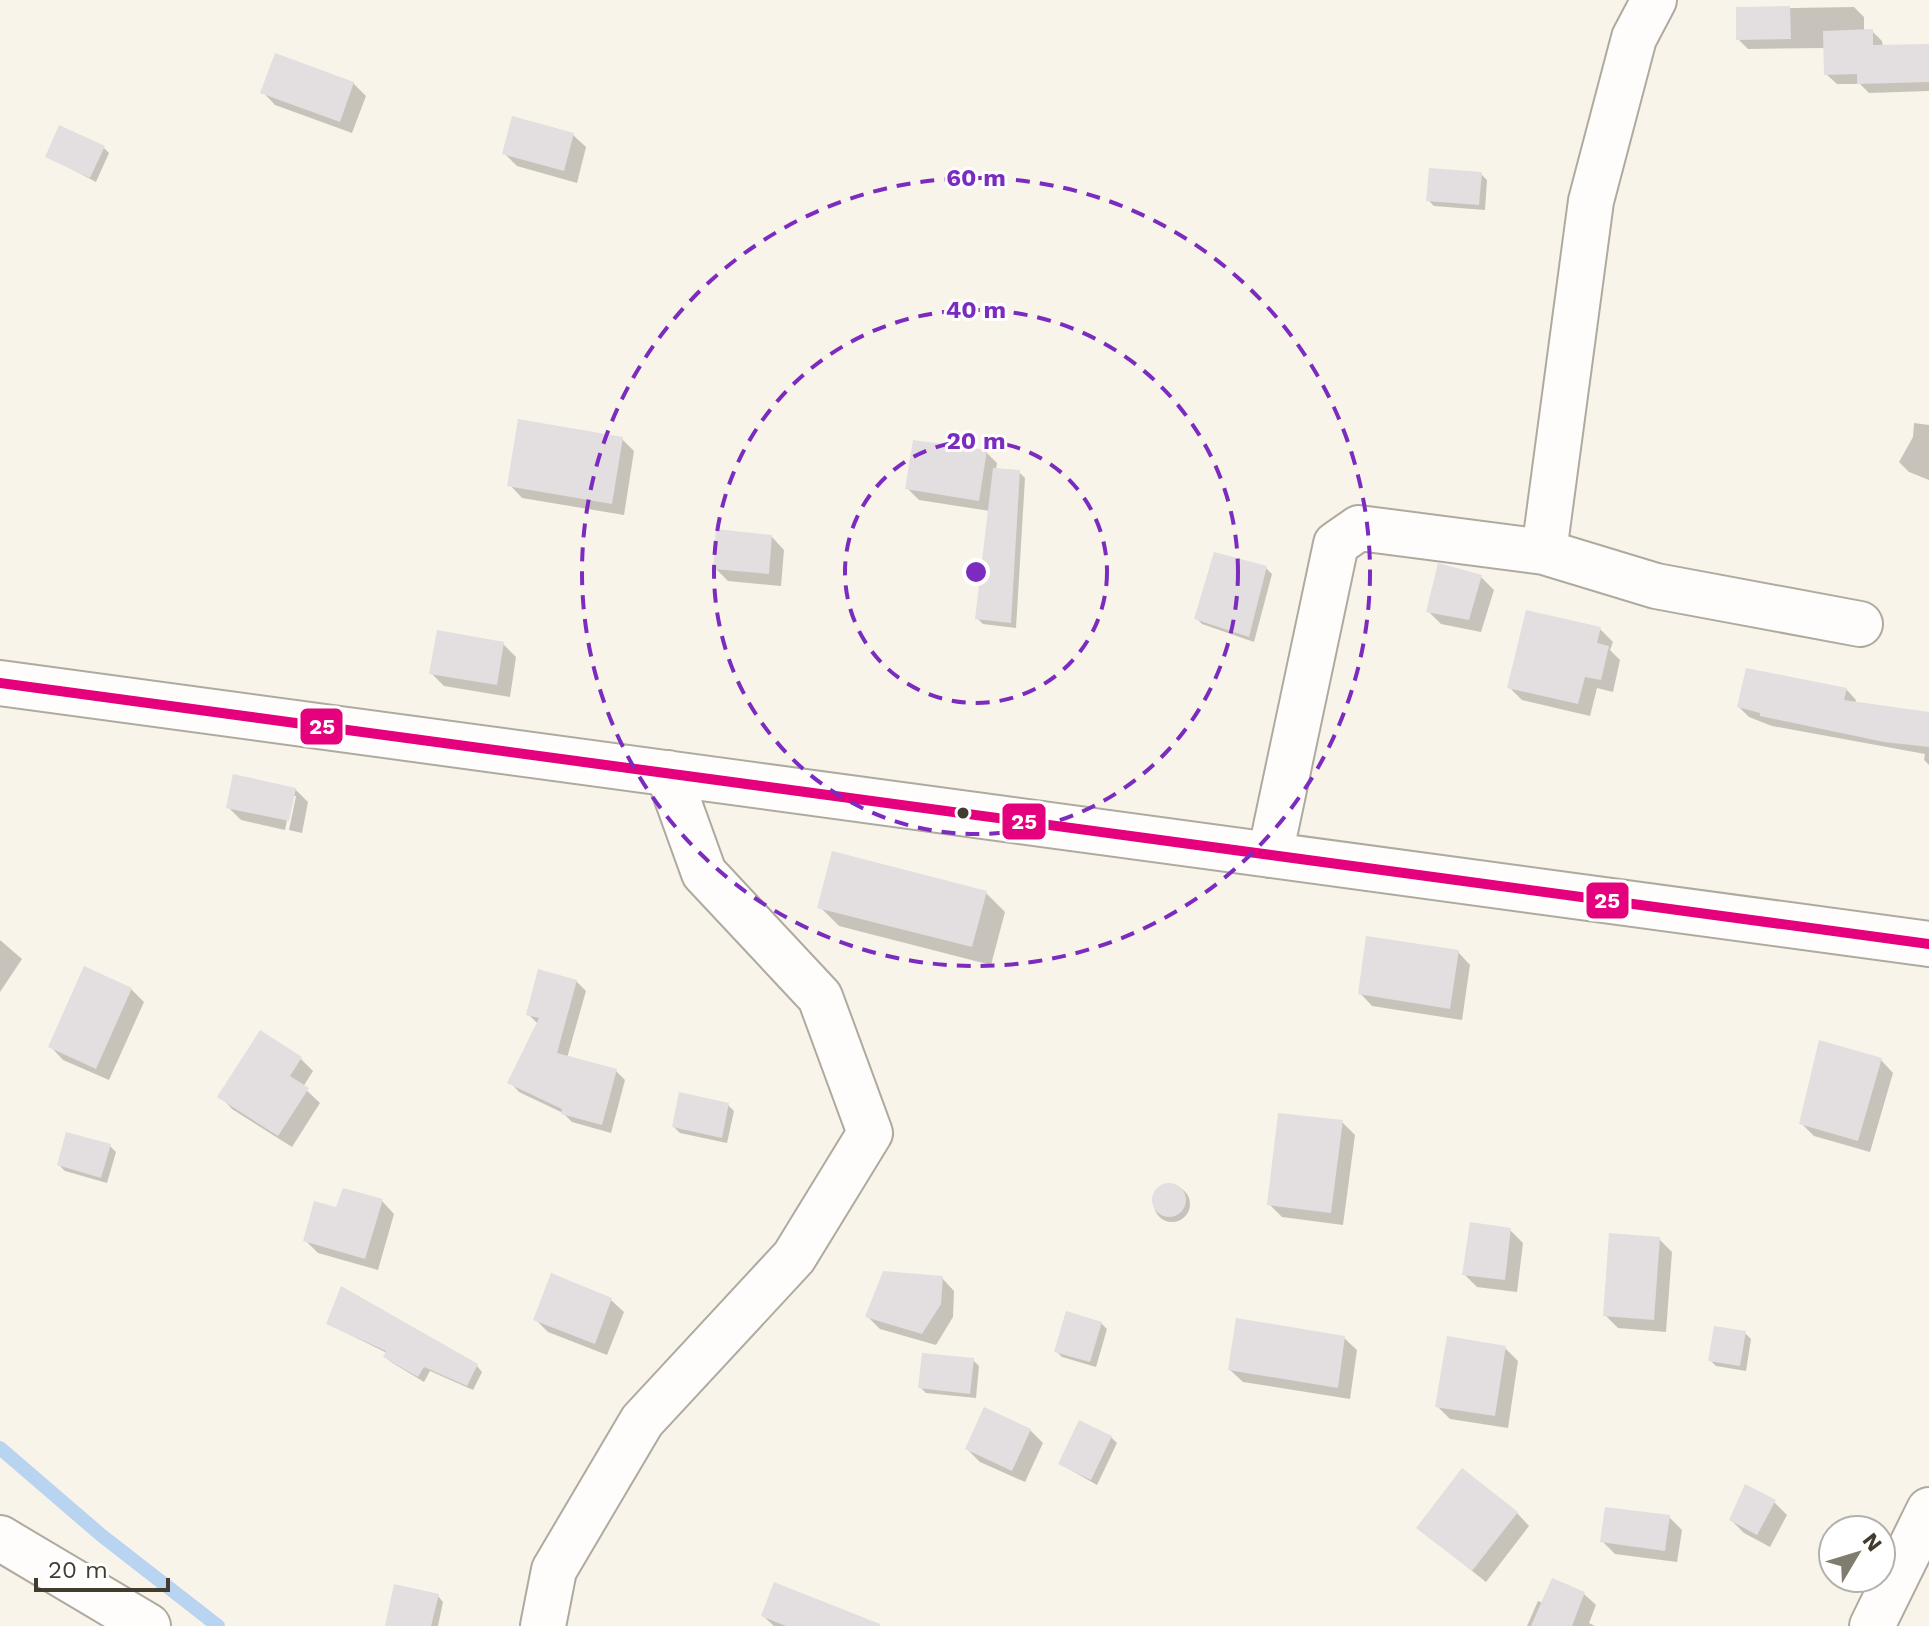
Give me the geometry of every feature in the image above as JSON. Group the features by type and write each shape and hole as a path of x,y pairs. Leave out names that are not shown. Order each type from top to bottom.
{"street":[{"path":"1544,552 1591,201 1634,38 1654,0"},
{"path":"1270,855 1336,544 1359,528 1544,552 1656,586 1860,624"},
{"path":"0,683 1929,944"},
{"path":"543,1626 554,1570 642,1421 794,1257 870,1133 820,997 704,873 668,773"},
{"path":"1872,1626 1929,1510"},
{"path":"0,1538 148,1626"}],"building":[{"path":"1790,6 1791,39 1736,40 1736,7"},
{"path":"1873,29 1873,45 1929,44 1929,82 1857,84 1857,74 1824,75 1823,31"},
{"path":"275,53 354,82 340,122 260,93"},
{"path":"512,116 574,133 564,171 502,154"},
{"path":"59,125 105,146 90,178 45,157"},
{"path":"1429,168 1482,172 1479,205 1426,201"},
{"path":"518,419 623,437 612,504 507,486"},
{"path":"913,440 987,450 979,501 905,489"},
{"path":"993,468 1020,470 1011,623 975,619"},
{"path":"716,529 772,535 769,574 713,569"},
{"path":"1214,552 1267,566 1249,637 1194,619"},
{"path":"1438,563 1482,575 1469,620 1426,612"},
{"path":"1526,610 1601,627 1597,643 1609,646 1601,680 1585,677 1578,704 1507,688"},
{"path":"437,630 504,642 497,685 429,674"},
{"path":"1746,668 1847,688 1844,700 1929,712 1929,747 1884,742 1760,716 1760,713 1737,707"},
{"path":"233,774 296,788 289,821 226,808"},
{"path":"832,851 987,891 972,947 817,908"},
{"path":"1366,936 1459,950 1450,1009 1358,994"},
{"path":"84,966 132,988 96,1069 48,1047"},
{"path":"538,969 577,980 557,1053 617,1069 602,1125 561,1114 562,1109 507,1083 539,1018 526,1015"},
{"path":"260,1030 302,1057 290,1076 309,1088 278,1136 217,1097"},
{"path":"1819,1040 1882,1058 1858,1141 1799,1124"},
{"path":"679,1092 729,1103 722,1138 672,1127"},
{"path":"1278,1113 1343,1120 1331,1213 1267,1205"},
{"path":"66,1132 111,1144 101,1178 57,1165"},
{"path":"1169,1183 1181,1188 1186,1200 1181,1212 1169,1217 1157,1212 1152,1200 1157,1188"},
{"path":"343,1188 383,1199 365,1259 303,1241 314,1201 336,1207"},
{"path":"1470,1222 1511,1228 1505,1280 1462,1275"},
{"path":"1609,1233 1660,1237 1654,1320 1603,1316"},
{"path":"883,1271 943,1276 941,1304 922,1334 865,1317"},
{"path":"551,1273 612,1298 595,1344 533,1320"},
{"path":"341,1286 478,1364 467,1386 424,1367 418,1377 383,1357 386,1351 326,1324"},
{"path":"1066,1311 1102,1322 1090,1362 1054,1352"},
{"path":"1236,1318 1345,1336 1338,1388 1228,1370"},
{"path":"1714,1326 1746,1331 1740,1366 1708,1361"},
{"path":"1447,1336 1506,1346 1495,1416 1435,1407"},
{"path":"922,1353 974,1358 970,1394 918,1388"},
{"path":"984,1407 1031,1429 1012,1471 965,1449"},
{"path":"1079,1420 1112,1436 1091,1480 1058,1464"},
{"path":"1462,1468 1518,1512 1472,1571 1416,1528"},
{"path":"1745,1484 1776,1500 1757,1535 1729,1520"},
{"path":"1605,1507 1670,1515 1665,1551 1600,1542"},
{"path":"1552,1578 1585,1592 1572,1626 1531,1626"},
{"path":"774,1582 880,1626 786,1626 761,1616"},
{"path":"394,1584 439,1594 431,1626 385,1626"}],"waterway":[{"path":"0,1448 101,1535 218,1626"}],"transit line":[{"name":"25","path":"0,683 1929,944"}]}
